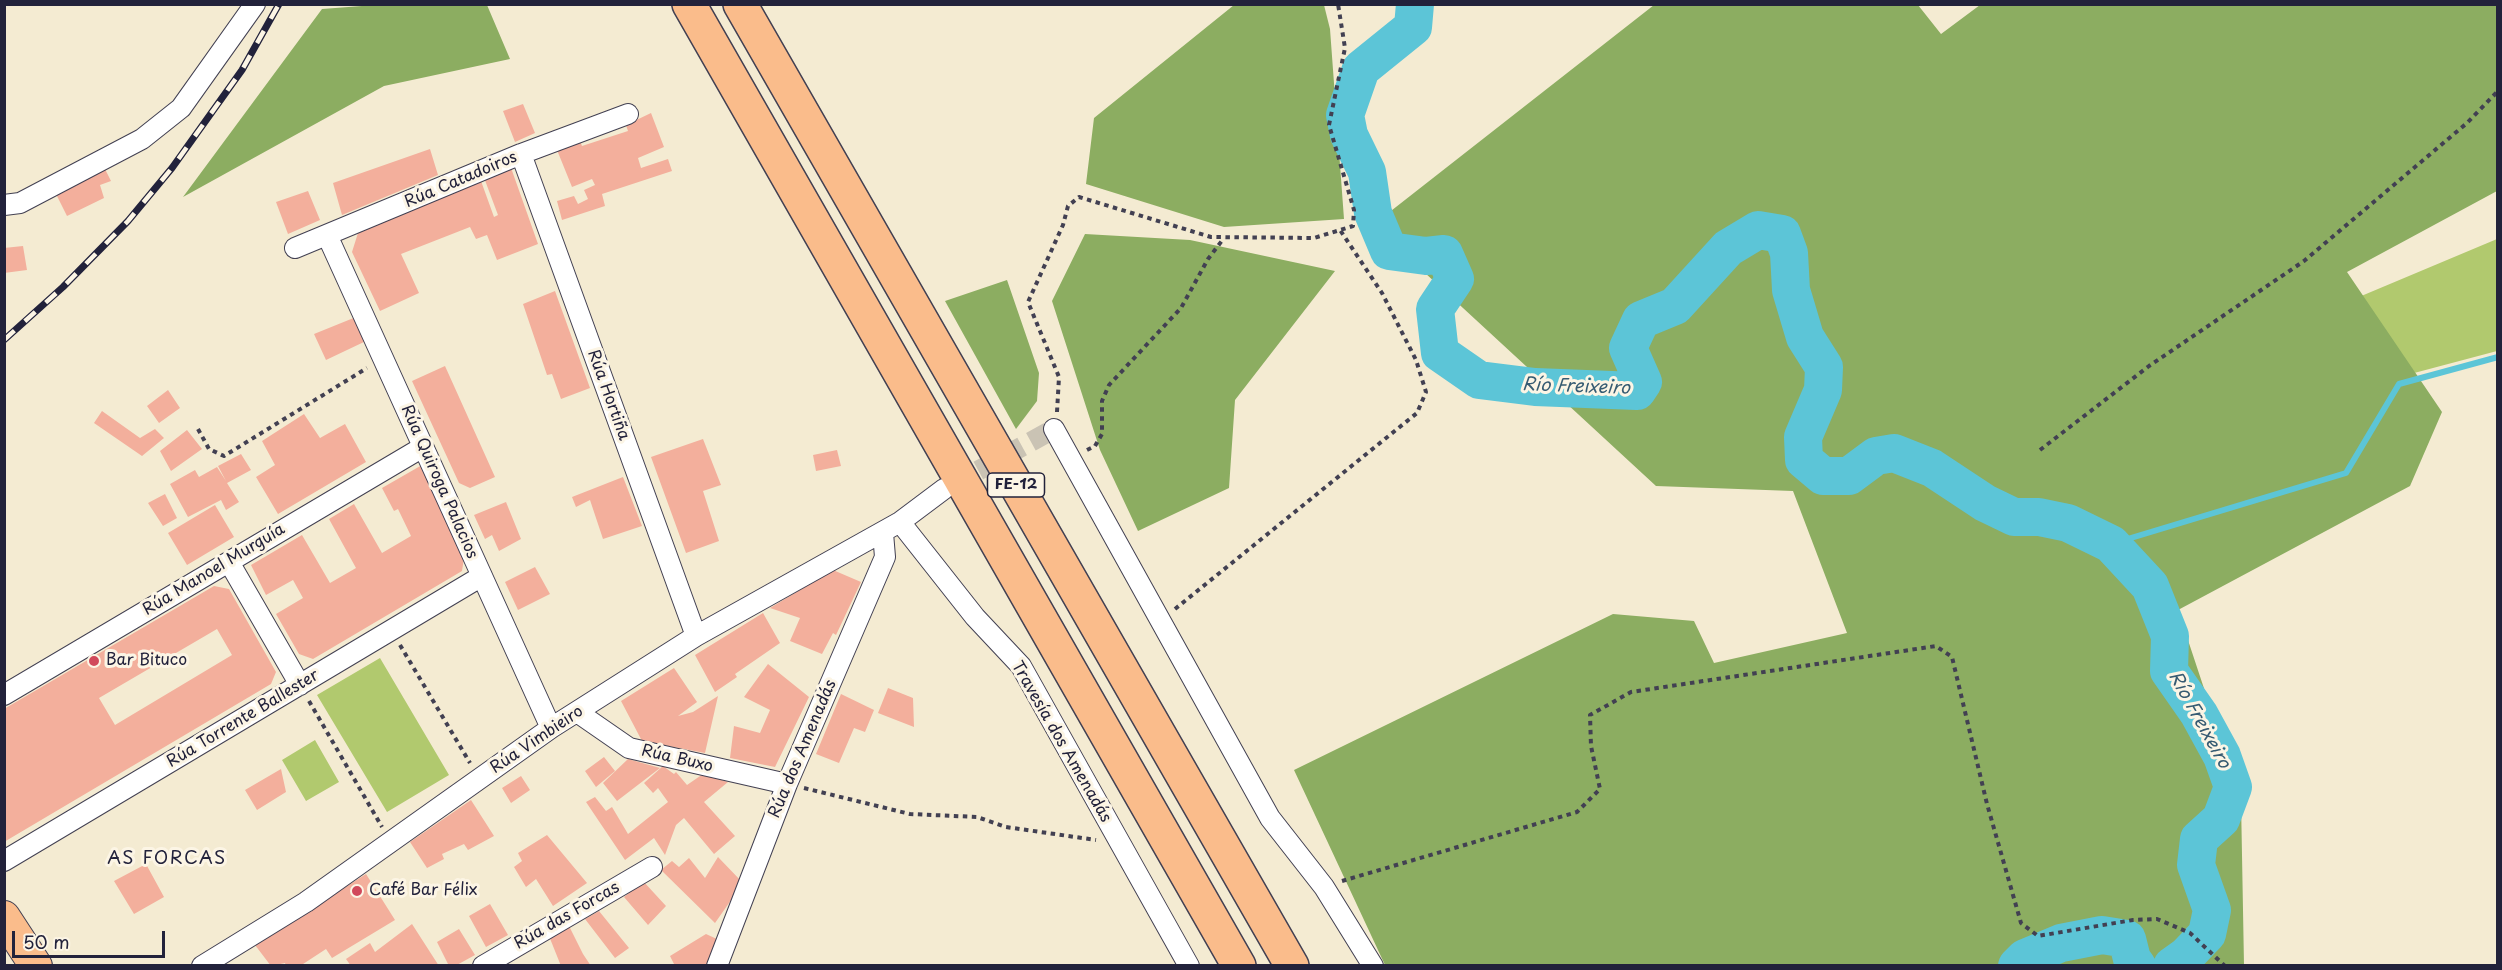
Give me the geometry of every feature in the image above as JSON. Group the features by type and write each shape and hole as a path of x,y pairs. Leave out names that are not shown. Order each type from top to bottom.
{"highway":[{"name":"FE-12","path":"689,4 1239,966"},
{"name":"FE-12","path":"740,4 1292,966"}],"main road":[{"path":"4,917 36,966"}],"street":[{"path":"4,205 20,203 142,139 181,108 255,4"},
{"name":"Rúa Catadoiros","path":"295,248 521,154 628,114"},
{"name":"Rúa Hortiña","path":"521,154 696,636"},
{"name":"Rúa Quiroga Palacios","path":"327,235 551,728"},
{"path":"1054,429 1270,818 1324,886 1372,966"},
{"name":"Rúa Manoel Murguía","path":"4,694 423,447"},
{"name":"Rúa Vimbieiro","path":"202,966 306,902 551,728 696,636 891,527 944,489"},
{"name":"Rúa dos Amenadás","path":"717,966 787,784 885,557 891,527"},
{"name":"Travesía dos Amenadás","path":"891,527 1021,666 1189,966"},
{"path":"228,561 300,685"},
{"name":"Rúa Torrente Ballester","path":"4,861 482,576"},
{"name":"Rúa Buxo","path":"577,712 629,748 787,784"},
{"name":"Rúa das Forcas","path":"483,966 652,867"}],"path":[{"path":"1054,429 1059,404 1059,377 1028,303 1063,225 1068,206 1079,198 1211,237 1314,238 1353,226 1354,210 1329,125 1345,48 1338,4"},
{"path":"2040,450 2149,366 2304,261 2467,123 2498,91"},
{"path":"1161,621 1417,413 1426,392 1416,360 1382,293 1340,230"},
{"path":"1070,459 1095,446 1102,434 1102,401 1109,385 1181,308 1208,259 1224,238"},
{"path":"198,429 209,449 224,456 383,359"},
{"path":"391,630 480,779"},
{"path":"1324,886 1577,812 1600,789 1591,746 1590,715 1631,692 1936,646 1952,657 1987,804 2021,923 2038,936 2133,920 2157,919 2190,933 2224,966"},
{"path":"300,685 390,841"},
{"path":"787,784 910,814 977,817 1006,827 1090,837 1127,855"}],"green space":[{"path":"375,5 487,5 510,59 384,86 183,197 322,9"},
{"path":"1234,5 1324,5 1330,29 1344,219 1224,227 1086,184 1094,118"},
{"path":"1654,5 1918,5 1941,34 1980,5 2497,5 2497,191 2347,272 2442,412 2410,486 2178,610 2241,800 2244,965 1385,965 1294,770 1613,614 1694,621 1714,663 1847,633 1793,491 1656,486 1373,225"},
{"path":"1085,234 1190,240 1335,271 1235,400 1229,488 1138,531 1100,450 1052,301"},
{"path":"2497,239 2497,351 2369,385 2347,302"},
{"path":"1007,280 1039,373 1037,401 1016,429 945,301"},
{"path":"380,658 449,775 387,812 317,695"},
{"path":"315,740 339,782 306,801 282,760"}],"building":[{"path":"523,104 535,133 515,142 503,111"},
{"path":"651,113 664,147 638,158 641,168 668,159 672,171 602,194 605,206 562,220 557,201 574,196 578,204 588,199 584,190 595,185 592,179 572,187 557,150 580,141 582,146 628,131 626,125"},
{"path":"430,149 438,175 342,215 333,183"},
{"path":"510,165 538,244 497,260 487,235 476,239 470,227 401,254 419,293 380,311 352,252 358,233 481,181 494,217 498,215 483,175"},
{"path":"105,169 111,181 100,185 104,198 67,216 56,194"},
{"path":"308,191 320,220 288,234 276,202"},
{"path":"23,246 27,270 4,273 4,248"},
{"path":"555,291 590,388 561,399 552,374 547,375 523,304"},
{"path":"356,317 366,341 326,360 314,334"},
{"path":"445,366 495,477 470,488 459,483 412,381"},
{"path":"168,390 180,408 159,423 147,406"},
{"path":"102,411 140,438 155,429 164,438 142,456 94,423"},
{"path":"304,414 320,438 345,424 366,462 278,514 256,477 275,465 262,441"},
{"path":"187,430 202,449 171,471 160,451"},
{"path":"703,439 721,485 703,491 719,541 686,553 651,457"},
{"path":"837,450 841,466 816,471 813,455"},
{"path":"241,454 251,470 227,483 239,502 226,510 221,500 188,517 170,484 195,470 199,477 217,467 226,481 218,466"},
{"path":"422,465 464,558 462,571 313,659 299,654 276,614 303,598 293,580 266,595 251,565 302,535 330,583 356,568 329,519 354,504 382,553 411,536 398,509 394,511 382,488"},
{"path":"623,477 642,526 603,539 590,500 576,507 572,497"},
{"path":"165,494 177,518 163,526 148,503"},
{"path":"506,502 521,539 499,551 492,535 485,539 474,515"},
{"path":"215,505 234,537 187,565 168,533"},
{"path":"535,567 550,594 518,610 505,582"},
{"path":"833,570 861,582 836,635 833,633 822,654 790,641 800,618 770,608"},
{"path":"214,586 229,589 276,672 271,684 4,842 4,709","holes":["217,629 232,655 115,725 99,698"]},
{"path":"763,613 780,643 735,674 737,677 715,692 695,655"},
{"path":"768,664 809,697 775,767 730,758 734,726 760,733 770,710 744,697"},
{"path":"674,668 697,702 678,716 693,712 718,696 705,753 642,741 621,701"},
{"path":"888,688 913,698 914,727 878,713"},
{"path":"841,694 874,710 865,732 854,728 839,763 816,754"},
{"path":"604,757 615,771 596,787 585,771"},
{"path":"628,759 660,768 617,801 603,783"},
{"path":"663,766 674,774 676,772 687,785 703,774 728,782 704,802 735,836 714,854 684,818 676,825 665,855 654,838 625,860 586,802 595,797 606,811 612,807 628,834 668,802 658,788 653,793 644,783"},
{"path":"281,769 286,792 257,810 245,790"},
{"path":"521,776 530,790 511,803 502,788"},
{"path":"471,800 494,836 468,850 464,844 442,854 444,859 427,868 410,842"},
{"path":"547,835 587,883 553,906 536,879 526,887 514,867 522,861 518,853"},
{"path":"718,857 743,883 715,923 661,870 672,861 679,867 689,858 705,878"},
{"path":"146,864 164,897 134,914 114,881"},
{"path":"366,874 395,920 332,958 326,949 300,966 286,966 285,963 271,966 255,945"},
{"path":"643,881 666,906 648,925 624,897"},
{"path":"490,904 508,935 486,947 469,916"},
{"path":"599,911 629,948 615,958 585,919"},
{"path":"412,924 439,966 351,966 346,959 370,943 375,952"},
{"path":"568,924 591,966 561,966 549,936"},
{"path":"459,929 475,955 455,966 449,966 437,942"},
{"path":"706,934 719,940 707,966 675,966 670,956"}],"waterway":[{"name":"Río Freixeiro","path":"1415,4 1413,27 1361,69 1345,115 1349,135 1367,172 1373,213 1389,251 1426,256 1444,254 1455,279 1435,309 1440,353 1479,380 1535,387 1637,391 1643,382 1628,348 1641,320 1675,306 1728,248 1758,230 1782,234 1789,253 1791,290 1805,337 1824,367 1823,390 1803,437 1804,460 1823,476 1849,476 1876,456 1894,453 1932,468 1985,503 2014,517 2039,517 2068,523 2111,544 2150,586 2170,636 2169,671 2199,714 2222,756 2233,787 2221,819 2199,839 2196,865 2212,910 2207,934 2186,956 2172,966"},
{"path":"2111,544 2346,473 2399,384 2498,357"},
{"name":"Río Freixeiro","path":"2017,966 2025,958 2061,943 2102,935 2127,939 2132,959 2137,966"}],"tunnel":[{"path":"952,485 1054,429"}],"railway":[{"path":"4,340 63,287 128,221 172,168 242,70 279,4"}],"place":[{"name":"Bar Bituco","path":"94,661"},
{"name":"Café Bar Félix","path":"357,891"}],"district":[{"name":"AS FORCAS","path":"167,859"}]}
